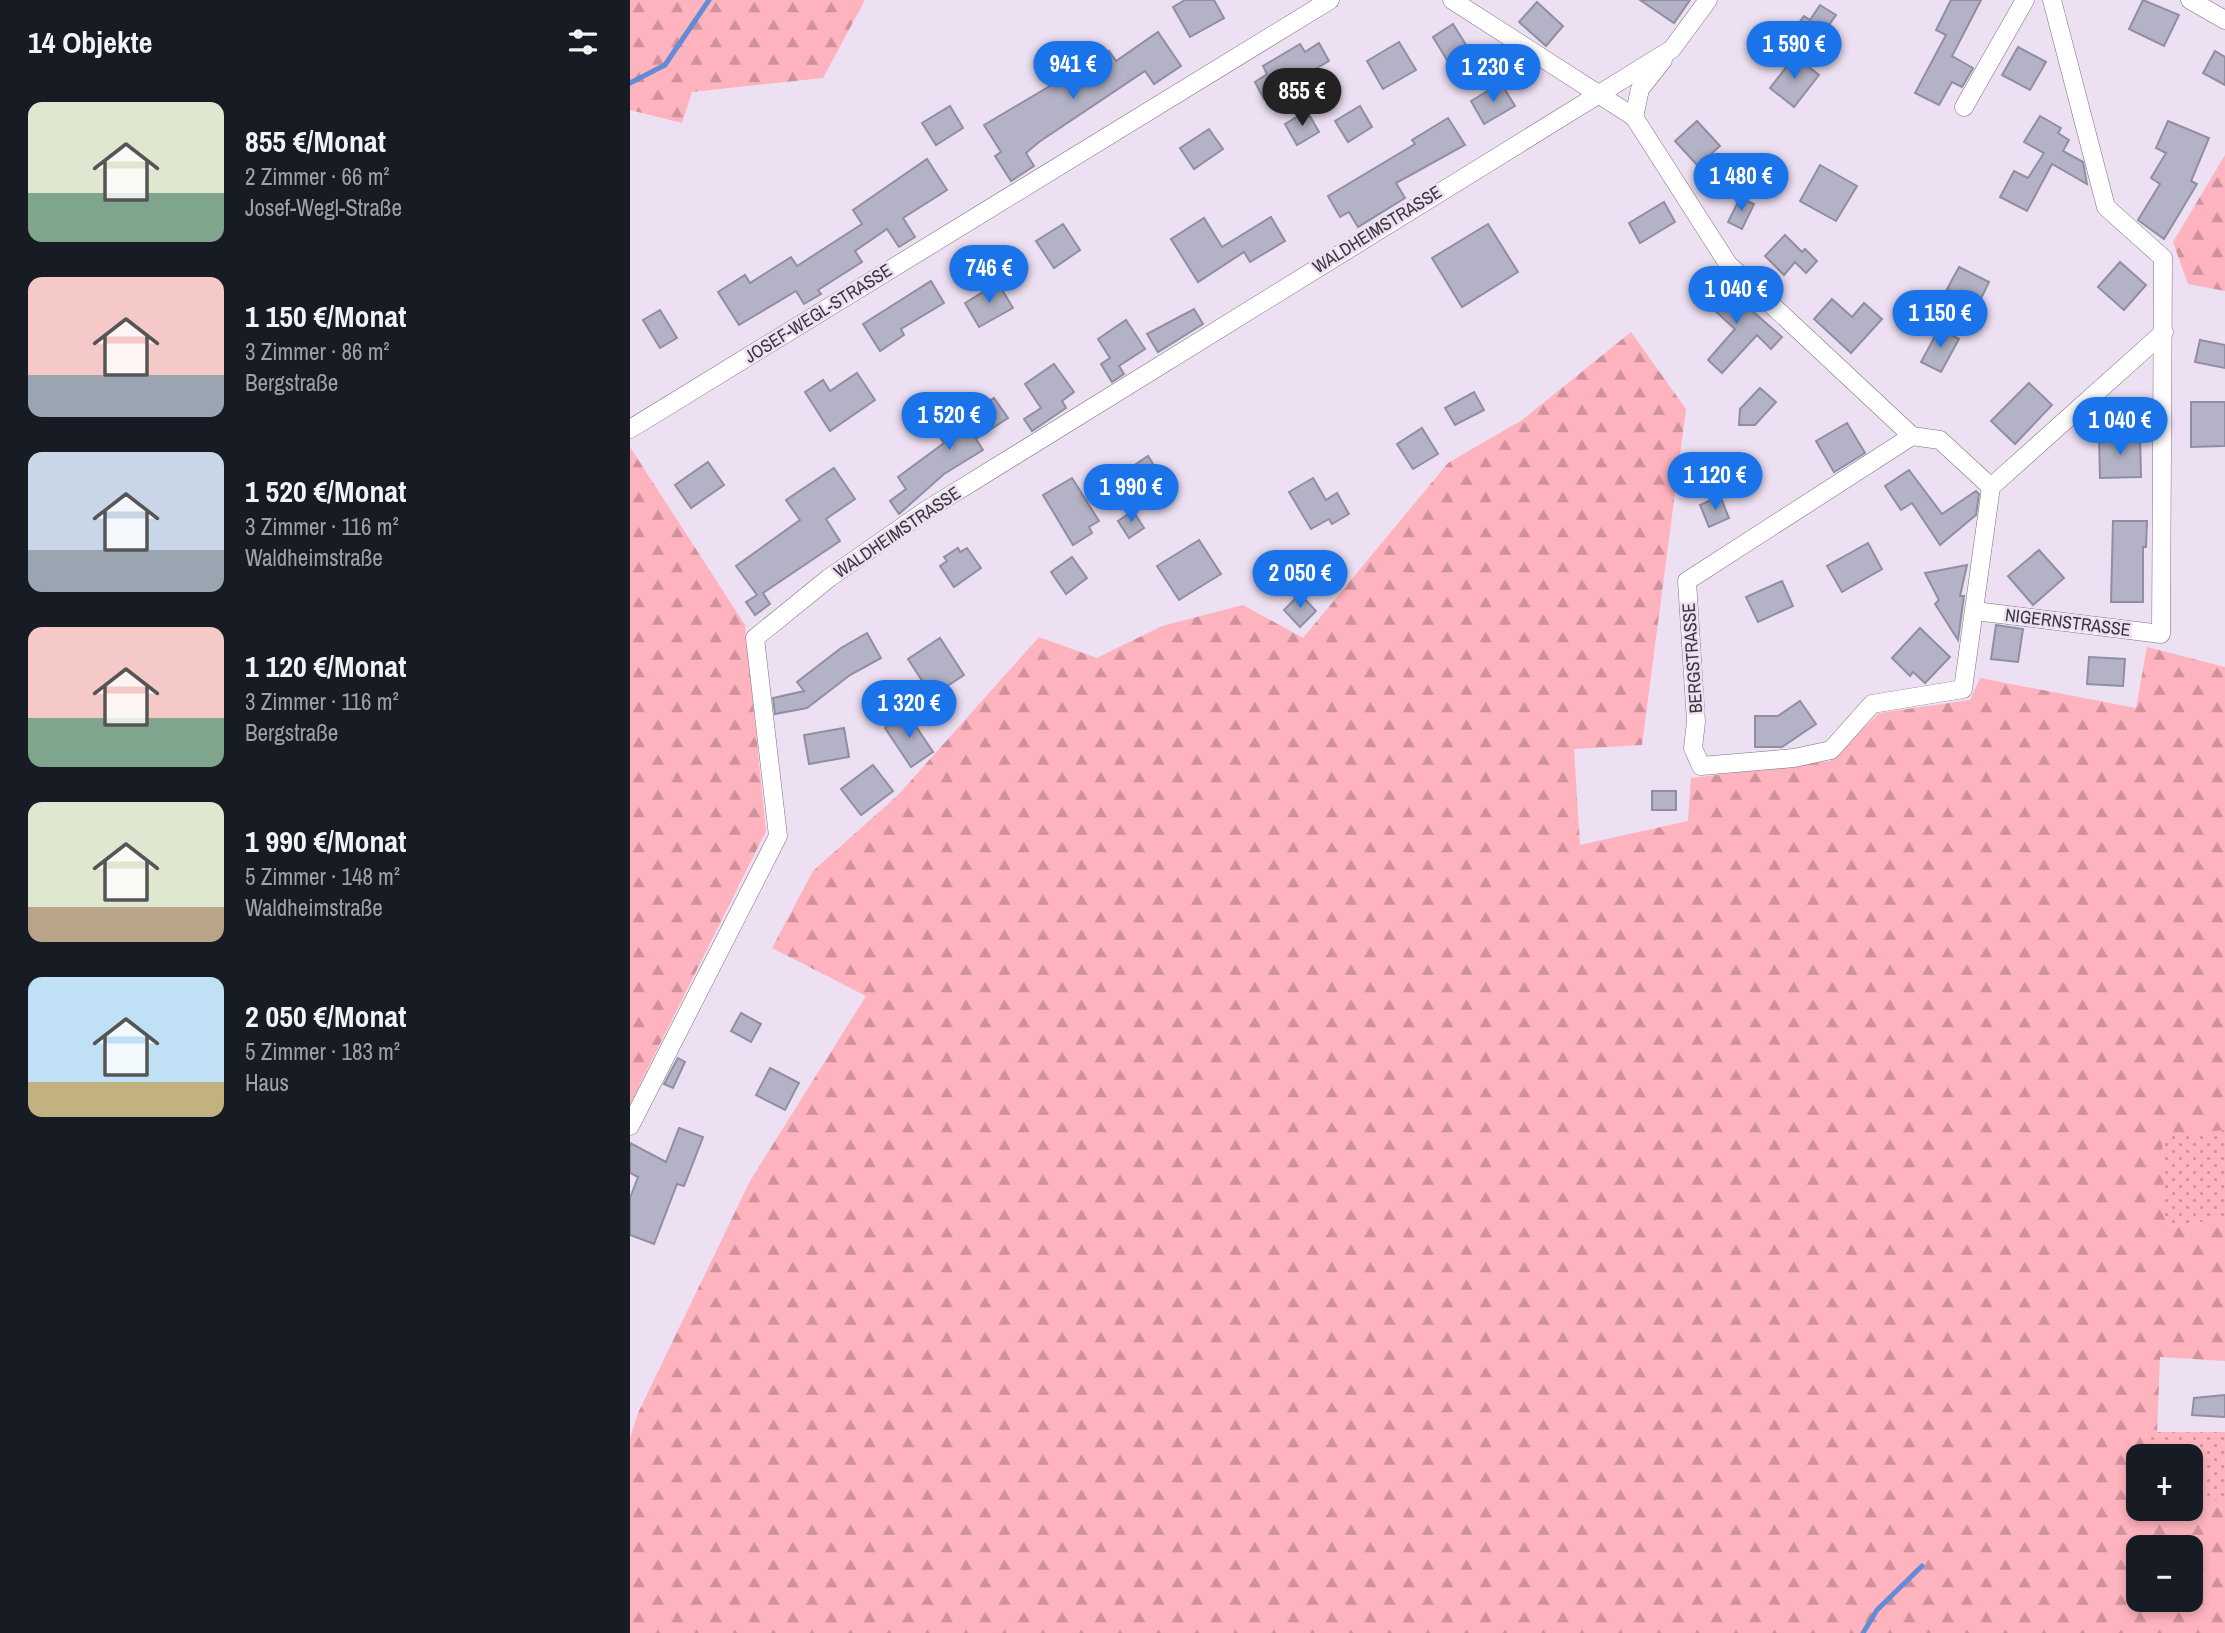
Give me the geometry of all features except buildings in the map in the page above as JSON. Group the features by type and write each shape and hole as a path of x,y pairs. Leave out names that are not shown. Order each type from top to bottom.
{"street":[{"name":"JOSEF-WEGL-STRASSE","path":"630,429 1330,0"},
{"path":"1452,0 1634,117 1728,264 1912,436 1940,440 1991,487"},
{"name":"WALDHEIMSTRASSE","path":"1634,117 1640,89 1708,0"},
{"path":"1964,107 2025,0"},
{"path":"1975,611 1991,487 2164,332 2162,258 2106,207 2052,0"},
{"path":"2190,0 2225,20"},
{"name":"WALDHEIMSTRASSE","path":"630,1126 778,836 755,638 829,578 925,510 1672,49"},
{"name":"NIGERNSTRASSE","path":"1975,611 2161,634 2164,332"},
{"name":"BERGSTRASSE","path":"1912,436 1687,581 1696,722 1693,748 1701,766 1807,756 1831,750 1872,705 1963,689 1975,611"}],"green space":[{"path":"630,0 865,0 823,78 692,92 682,123 630,110"},
{"path":"2225,155 2225,291 2188,284 2173,242"},
{"path":"1631,332 1686,409 1642,745 1574,749 1580,845 1688,821 1691,778 1830,761 1879,713 1970,700 1980,678 2136,708 2147,647 2225,667 2225,1130 2162,1136 2165,1227 2225,1219 2225,1361 2160,1357 2157,1432 2147,1432 2146,1444 2126,1444 2126,1521 2203,1521 2203,1501 2225,1502 2225,1633 630,1633 630,1438 638,1413 750,1181 866,996 772,948 813,871 898,795 1039,637 1097,658 1162,626 1243,605 1303,638 1448,463 1522,420"},
{"path":"630,447 745,625 766,831 630,1104"},
{"path":"2225,1130 2225,1219 2164,1227 2162,1135"},
{"path":"2147,1432 2225,1432 2225,1502 2203,1501 2203,1444 2146,1444"}],"waterway":[{"path":"630,83 665,65 709,0"},
{"path":"1863,1633 1877,1610 1922,1566"}]}
